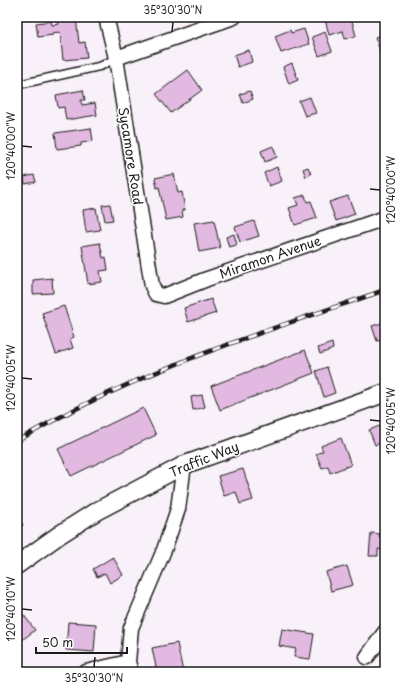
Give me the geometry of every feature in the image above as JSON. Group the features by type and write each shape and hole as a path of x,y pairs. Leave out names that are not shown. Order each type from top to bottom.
{"street":[{"name":"Sycamore Road","path":"106,17 116,58 152,286 156,294"},
{"path":"116,58 234,17"},
{"name":"Miramon Avenue","path":"156,294 164,296 206,279 385,218"},
{"name":"Traffic Way","path":"17,566 59,535 95,512 184,465 385,393"},
{"path":"86,672 130,667 131,628 164,550 178,509 184,465"},
{"path":"367,658 385,632"}],"lane":[{"path":"17,85 101,66 116,58"}],"building":[{"path":"76,17 79,43 85,42 87,58 63,60 60,32 52,33 53,35 38,37 36,23 51,21 52,25 59,24 58,20"},
{"path":"337,17 337,19 351,17 356,36 345,39 343,31 329,35 325,19"},
{"path":"304,29 309,44 281,53 275,36 290,30 291,33"},
{"path":"325,32 332,51 319,56 312,37"},
{"path":"385,34 385,52 381,53 375,37"},
{"path":"249,50 252,62 238,67 234,55"},
{"path":"292,63 298,80 289,84 283,67"},
{"path":"188,70 202,90 171,113 156,94"},
{"path":"83,90 85,100 81,100 82,105 95,103 97,115 66,120 64,107 58,108 56,95"},
{"path":"250,91 253,99 243,103 240,94"},
{"path":"310,97 316,113 305,116 299,101"},
{"path":"91,128 93,141 81,143 81,146 57,149 55,133"},
{"path":"273,146 277,157 265,162 261,151"},
{"path":"277,167 282,181 269,186 264,173"},
{"path":"308,167 311,174 306,177 303,169"},
{"path":"174,174 178,193 182,192 185,210 182,210 183,217 166,220 159,187 157,188 155,178"},
{"path":"34,175 36,182 25,184 24,177"},
{"path":"305,195 307,202 311,201 317,218 295,225 289,208 298,205 295,198"},
{"path":"348,196 355,214 336,221 329,202"},
{"path":"110,204 113,220 105,221 102,205"},
{"path":"96,208 100,230 86,232 83,210"},
{"path":"214,220 220,248 199,252 194,223"},
{"path":"254,221 259,236 240,242 235,227"},
{"path":"234,234 237,245 229,247 226,237"},
{"path":"100,243 103,258 106,257 108,270 100,271 102,282 88,284 82,246"},
{"path":"52,278 53,293 33,294 33,280"},
{"path":"211,299 216,313 188,322 184,308"},
{"path":"64,306 74,337 70,339 73,348 56,354 42,313"},
{"path":"385,322 385,339 377,341 372,326"},
{"path":"332,343 333,349 320,354 318,348"},
{"path":"305,350 314,373 220,410 211,386"},
{"path":"327,367 335,393 324,397 316,371"},
{"path":"202,395 205,407 193,410 191,397"},
{"path":"143,408 156,435 71,476 58,449"},
{"path":"385,424 385,441 375,445 369,430"},
{"path":"341,438 351,465 330,473 328,466 322,468 316,454 323,451 321,446"},
{"path":"243,469 253,500 240,504 236,492 224,496 218,476"},
{"path":"17,516 23,525 17,530"},
{"path":"371,533 380,534 379,537 385,537 385,550 378,549 378,556 369,556"},
{"path":"113,557 123,575 110,583 105,573 97,577 93,569"},
{"path":"347,566 353,585 331,591 326,572"},
{"path":"17,606 35,630 17,644"},
{"path":"68,622 96,624 94,652 66,650"},
{"path":"282,629 314,634 310,659 294,657 296,649 279,646"},
{"path":"177,643 183,672 157,672 152,648"}],"railway":[{"path":"17,441 60,417 105,395 197,356 385,290"}]}
